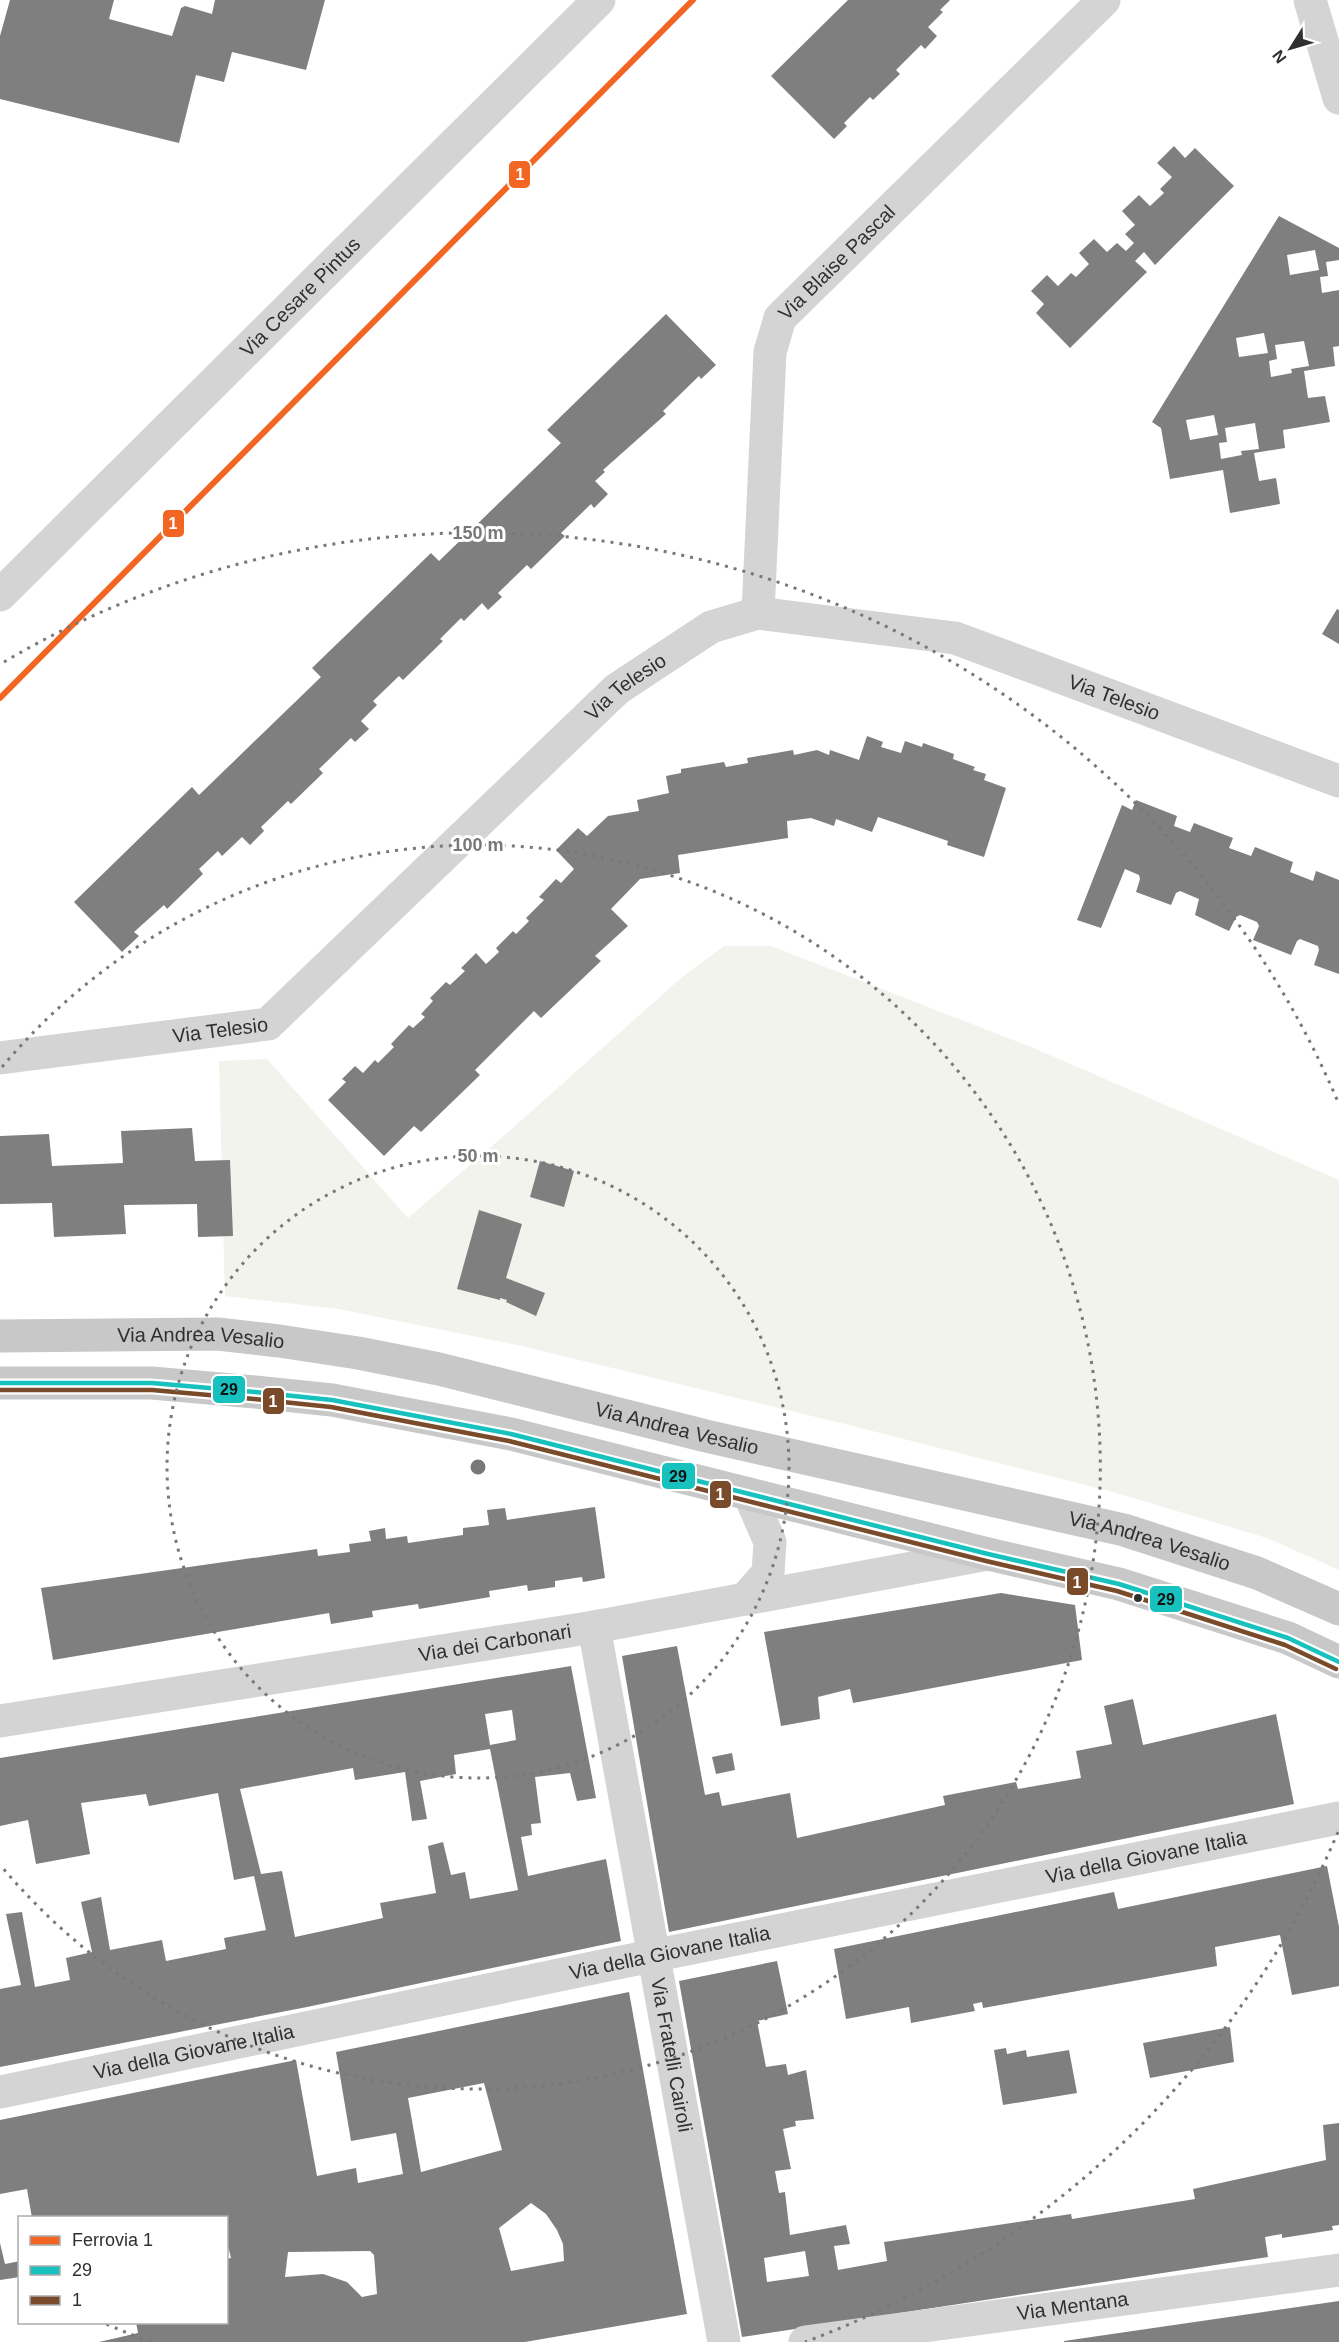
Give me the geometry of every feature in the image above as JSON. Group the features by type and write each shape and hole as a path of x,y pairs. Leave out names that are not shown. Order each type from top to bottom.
{"main road":[{"name":"Via Andrea Vesalio","path":"0,1336 218,1334 346,1351 439,1369 706,1436 1124,1530 1257,1574 1339,1609"},
{"path":"0,1383 152,1383 332,1400 511,1434 988,1554 1119,1584 1288,1638 1339,1662"}],"street":[{"name":"Via Cesare Pintus","path":"0,595 599,0"},
{"name":"Via Blaise Pascal","path":"758,613 770,352 780,318 1104,0"},
{"path":"1310,0 1339,98"},
{"name":"Via Telesio","path":"0,1058 268,1024 617,690 711,627 758,613 955,638 1339,781"},
{"path":"745,1599 768,1573 771,1542 749,1494"},
{"name":"Via dei Carbonari","path":"0,1721 594,1627 988,1554"},
{"name":"Via Fratelli Cairoli","path":"594,1627 724,2342"},
{"name":"Via della Giovane Italia","path":"0,2092 655,1955 1339,1818"},
{"name":"Via Mentana","path":"805,2342 1339,2270"}],"shaded area":[{"path":"724,946 771,946 1031,1047 1339,1180 1339,1570 1267,1538 1113,1492 841,1423 517,1345 339,1309 225,1296 219,1061 267,1059 408,1218 681,978"}],"building":[{"path":"10,0 114,0 109,19 172,36 181,8 185,6 212,14 215,0 325,0 306,70 232,52 224,82 196,75 179,143 0,99 0,36"},
{"path":"848,0 950,0 940,10 943,12 928,27 937,36 925,49 921,45 896,70 900,74 873,100 870,97 844,123 847,126 834,139 771,76"},
{"path":"1174,146 1185,158 1195,148 1234,186 1155,265 1144,252 1135,261 1147,272 1070,348 1036,313 1044,304 1031,291 1047,275 1058,286 1071,273 1076,277 1089,264 1079,253 1094,239 1107,252 1117,243 1126,251 1134,243 1125,234 1135,225 1122,211 1139,195 1150,206 1164,193 1160,189 1172,177 1157,163"},
{"path":"1279,216 1339,248 1339,260 1326,262 1328,276 1320,277 1322,293 1339,290 1339,346 1333,347 1335,366 1304,371 1308,398 1325,396 1330,422 1283,430 1285,448 1254,453 1259,481 1276,478 1280,504 1230,513 1223,470 1170,479 1161,428 1152,422","holes":["1315,250 1319,270 1290,275 1287,255","1264,333 1268,353 1239,357 1236,338","1304,341 1309,366 1291,369 1292,373 1271,377 1269,361 1277,359 1275,345","1214,415 1218,435 1190,440 1186,420","1255,423 1259,449 1241,451 1242,455 1221,459 1219,443 1227,442 1225,428"]},
{"path":"666,314 716,365 701,379 699,376 663,411 666,414 603,470 605,472 595,481 608,494 594,508 591,504 561,533 565,536 531,569 527,565 498,593 502,597 488,610 482,603 464,621 461,618 440,639 443,641 403,680 399,676 373,701 377,705 361,721 369,729 355,742 351,738 319,769 323,773 291,804 288,801 261,827 264,831 250,845 242,837 222,856 218,851 199,869 203,874 167,909 164,905 134,932 139,936 122,952 74,902 192,787 199,795 321,677 312,668 431,553 439,561 561,443 547,430"},
{"path":"1337,609 1339,610 1339,644 1322,634"},
{"path":"867,736 883,742 881,747 901,753 905,741 922,747 923,743 954,754 953,759 975,767 973,770 986,774 984,780 1006,788 984,857 947,845 948,841 878,817 872,832 836,819 834,826 811,818 787,821 788,838 678,855 680,873 640,879 611,909 628,926 595,956 601,961 541,1018 534,1011 475,1070 480,1075 421,1132 414,1126 384,1156 328,1100 346,1082 342,1079 355,1066 363,1073 375,1060 378,1063 394,1047 391,1044 409,1025 413,1028 425,1017 421,1014 433,1001 430,998 446,982 450,985 465,971 461,968 476,953 486,964 499,952 496,948 513,931 516,934 529,921 526,918 544,900 539,897 556,879 561,883 574,869 556,850 578,828 587,836 608,816 639,811 637,800 669,793 666,776 681,773 681,769 724,762 726,767 748,763 747,758 793,750 794,755 817,750 829,755 830,750 859,760"},
{"path":"1136,800 1177,816 1174,826 1190,832 1194,823 1233,838 1229,848 1251,856 1255,847 1293,862 1290,872 1313,881 1316,871 1339,880 1339,974 1314,965 1319,950 1318,946 1300,939 1291,955 1253,940 1259,926 1257,922 1240,915 1236,917 1229,931 1195,915 1199,899 1180,891 1176,893 1171,905 1136,892 1139,875 1125,869 1101,928 1077,920 1122,805 1132,810"},
{"path":"192,1128 195,1161 230,1160 233,1236 198,1237 197,1204 124,1205 126,1234 54,1237 52,1203 0,1204 0,1136 49,1134 52,1166 123,1163 121,1131"},
{"path":"540,1161 574,1171 564,1207 530,1197"},
{"path":"479,1210 522,1224 506,1278 545,1293 536,1316 506,1302 507,1300 457,1289"},
{"path":"595,1507 605,1578 583,1582 582,1577 555,1581 555,1587 528,1591 527,1585 489,1591 490,1597 419,1609 418,1604 372,1611 373,1617 331,1624 329,1613 53,1660 41,1588 317,1549 318,1556 350,1552 349,1544 371,1541 369,1531 385,1528 386,1539 407,1536 408,1543 463,1535 463,1528 489,1525 487,1510 505,1508 507,1520"},
{"path":"1001,1593 1075,1605 1082,1660 853,1703 850,1689 818,1697 820,1719 781,1726 764,1632"},
{"path":"677,1646 705,1795 719,1792 722,1806 790,1793 797,1838 945,1805 943,1796 1016,1782 1018,1789 1081,1778 1076,1751 1112,1744 1104,1706 1133,1699 1143,1745 1276,1714 1294,1804 669,1932 622,1656"},
{"path":"571,1666 596,1798 577,1801 570,1773 535,1777 541,1823 531,1824 532,1835 521,1837 528,1876 606,1859 621,1941 307,2007 0,2067 0,1989 21,1985 6,1914 22,1912 35,1987 70,1980 66,1958 92,1952 81,1902 101,1897 110,1950 162,1940 166,1961 226,1949 224,1938 266,1930 254,1876 234,1880 218,1793 149,1806 146,1794 81,1803 90,1854 36,1864 28,1820 0,1826 0,1758","holes":["512,1710 516,1740 490,1745 485,1714","490,1749 518,1890 470,1899 465,1872 451,1875 443,1842 428,1846 436,1893 380,1903 383,1918 295,1937 282,1871 261,1874 240,1789 353,1768 355,1780 405,1772 412,1821 427,1819 420,1781 456,1774 454,1755"]},
{"path":"732,1753 735,1770 716,1774 712,1757"},
{"path":"1327,1866 1339,1927 1339,1986 1292,1995 1280,1935 1215,1947 1217,1966 983,2008 982,2002 973,2004 975,2011 911,2023 909,2007 846,2019 834,1949 1114,1892 1118,1909"},
{"path":"777,1961 788,2014 757,2021 766,2067 786,2064 788,2075 806,2070 814,2119 795,2121 796,2126 783,2129 791,2169 775,2171 779,2193 785,2192 790,2235 846,2225 850,2244 834,2246 838,2270 887,2261 884,2242 1071,2214 1072,2219 1195,2199 1193,2189 1326,2160 1323,2125 1339,2123 1339,2225 1332,2226 1333,2230 1282,2238 1282,2234 1265,2237 1268,2257 742,2337 679,1981","holes":["805,2251 809,2276 767,2282 764,2258"]},
{"path":"629,1992 687,2314 525,2342 99,2342 138,2333 136,2324 228,2324 228,2259 231,2258 228,2246 228,2216 32,2216 27,2189 0,2194 0,2120 296,2060 317,2176 356,2168 358,2183 403,2174 396,2133 351,2141 336,2052","holes":["484,2083 502,2150 421,2172 408,2098","531,2203 546,2214 557,2230 563,2244 564,2261 511,2271 499,2228","370,2251 374,2255 377,2294 362,2297 347,2282 323,2274 285,2277 288,2252"]},
{"path":"1230,2027 1234,2062 1150,2078 1143,2043"},
{"path":"1006,2048 1007,2054 1026,2050 1027,2057 1069,2050 1077,2093 1003,2105 994,2050"},
{"path":"0,2243 5,2264 18,2261 18,2277 0,2280"},
{"path":"1339,2301 1339,2342 1064,2342 1064,2341"}],"rail line":[{"name":"1","path":"0,698 693,0"}],"transit line":[{"name":"29","path":"0,1383 152,1383 255,1392 332,1400 511,1434 988,1554 1119,1584 1288,1638 1339,1662"},
{"name":"1","path":"0,1390 152,1390 254,1399 331,1407 509,1441 986,1561 1117,1591 1285,1645 1336,1669"}]}
